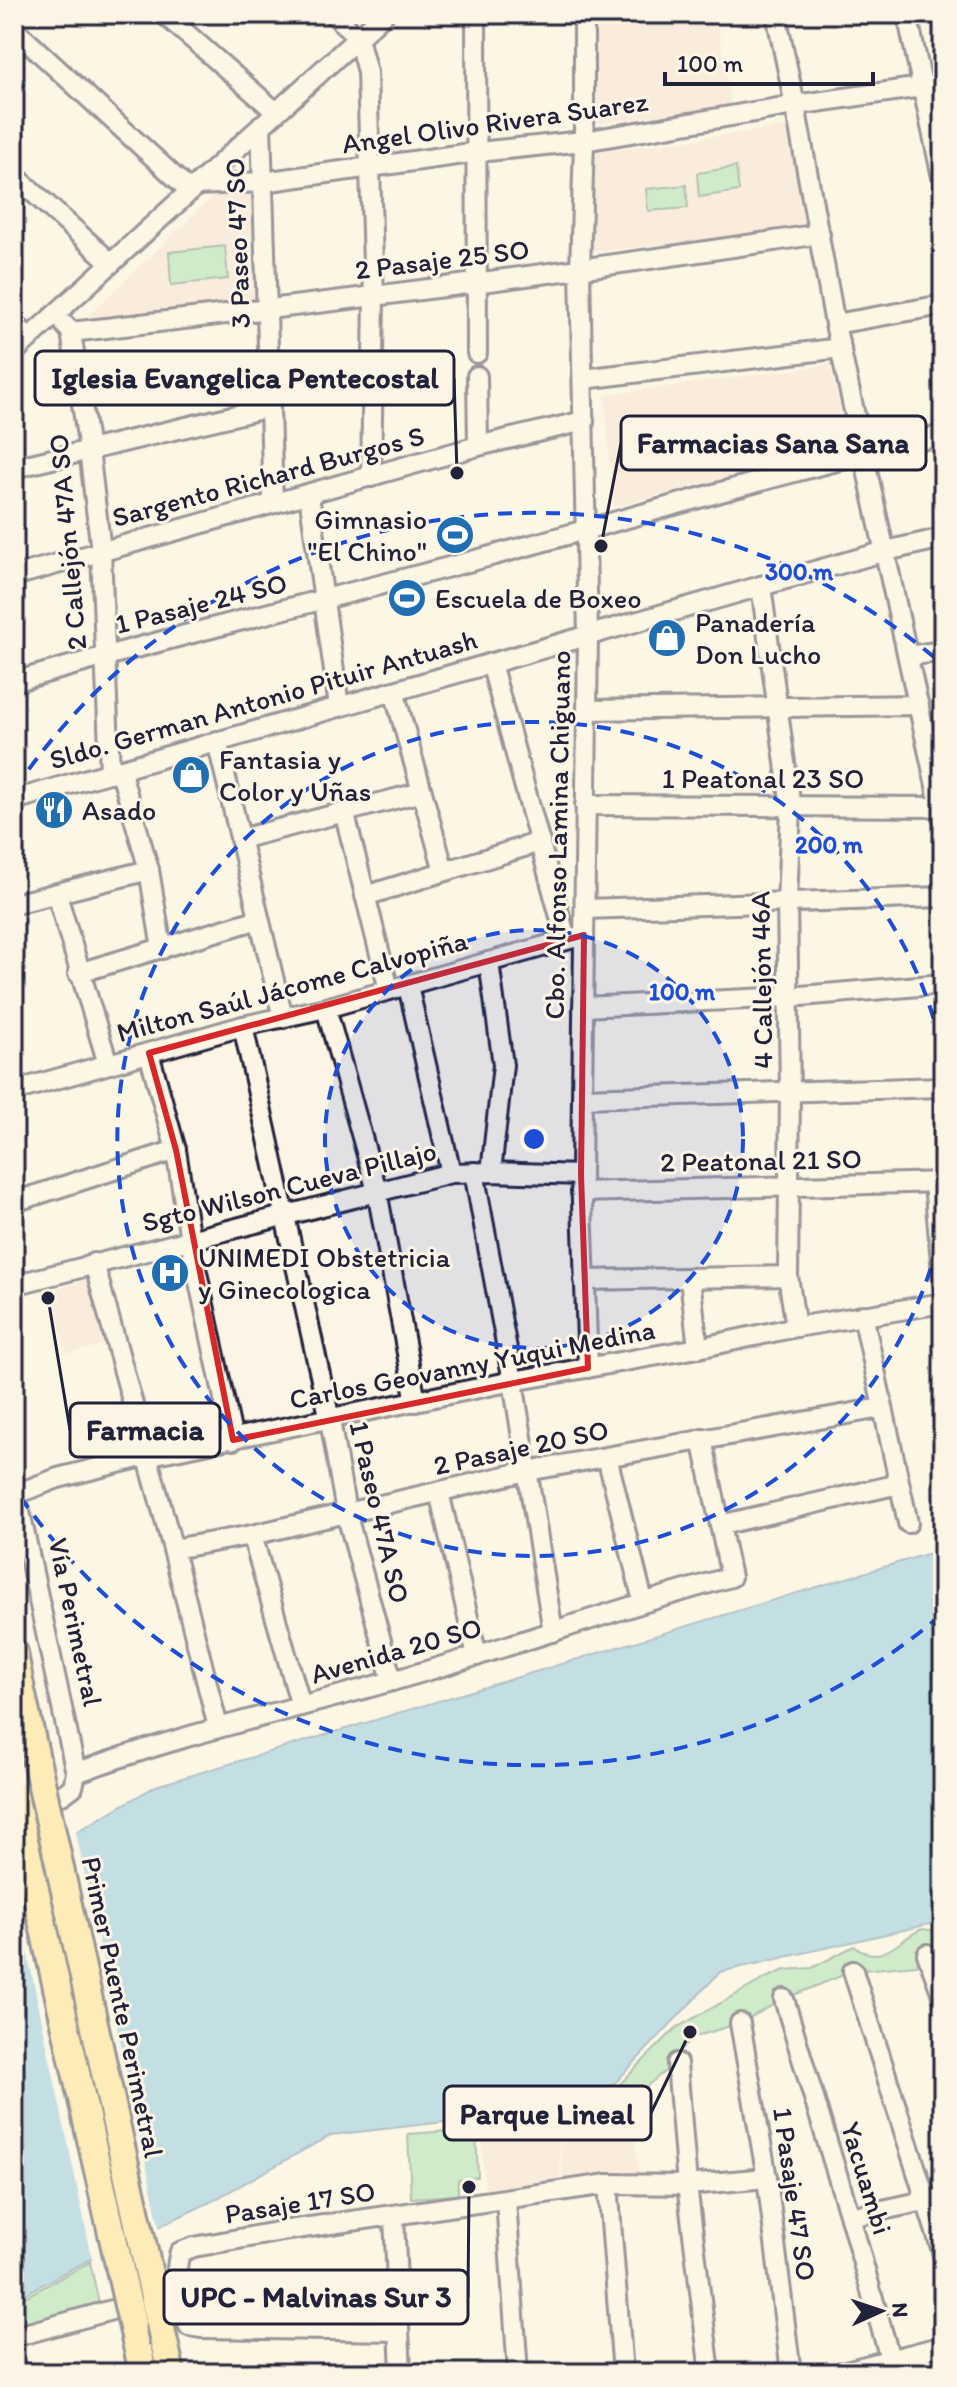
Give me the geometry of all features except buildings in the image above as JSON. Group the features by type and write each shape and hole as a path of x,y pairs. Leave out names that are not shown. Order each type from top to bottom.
{"highway":[{"name":"Primer Puente Perimetral","path":"14,1653 171,2373"},
{"name":"Primer Puente Perimetral","path":"14,1795 143,2373"}],"street":[{"path":"27,14 14,28 193,188"},
{"path":"164,14 276,112"},
{"path":"334,14 358,38 367,72 374,297 371,477"},
{"path":"14,352 384,14"},
{"path":"476,14 477,353"},
{"name":"Cbo. Alfonso Lamina Chiguano","path":"584,14 580,270 588,636 585,909 575,937 583,1007 581,1184 588,1368"},
{"path":"776,14 835,324 919,705 938,768 942,812"},
{"path":"907,14 943,182"},
{"name":"Angel Olivo Rivera Suarez","path":"193,188 584,141 795,105 943,84"},
{"name":"3 Paseo 47 SO","path":"261,125 273,503"},
{"path":"14,175 111,263"},
{"name":"2 Pasaje 25 SO","path":"71,332 374,297 820,234"},
{"path":"835,324 943,305"},
{"path":"56,314 71,332"},
{"path":"14,323 29,338"},
{"name":"2 Callejón 47A SO","path":"71,332 101,551 104,656 115,771 149,870 162,949"},
{"path":"583,379 841,348"},
{"path":"477,376 478,446"},
{"path":"14,468 270,407"},
{"name":"Sargento Richard Burgos S","path":"14,576 478,446 584,421"},
{"name":"1 Pasaje 24 SO","path":"14,682 588,530 864,453 943,435"},
{"path":"309,495 339,706"},
{"name":"Sldo. German Antonio Pituir Antuash","path":"14,800 761,586 943,538"},
{"name":"4 Callejón 46A","path":"761,586 791,807 787,902 790,1091 788,1276 796,1327"},
{"path":"908,656 943,651"},
{"path":"491,663 540,842 575,937"},
{"path":"394,691 444,871"},
{"path":"587,710 919,705"},
{"path":"217,741 283,1018"},
{"path":"240,839 422,792"},
{"name":"1 Peatonal 23 SO","path":"585,805 942,812"},
{"path":"344,811 389,990"},
{"path":"365,896 540,842"},
{"path":"14,904 149,870"},
{"path":"57,895 78,973 108,1064"},
{"path":"585,909 943,897"},
{"path":"78,973 259,919"},
{"name":"Milton Saúl Jácome Calvopiña","path":"14,1091 243,1026 408,986 575,937"},
{"path":"489,962 503,1065 482,1172 553,1632"},
{"path":"583,1007 789,997 943,984"},
{"path":"408,986 451,1173"},
{"path":"326,1008 377,1191 416,1402"},
{"name":"1 Paseo 47A SO","path":"243,1026 330,1420 346,1512 392,1681"},
{"path":"149,1053 176,1150 190,1240 233,1440"},
{"path":"582,1098 943,1087"},
{"path":"14,1202 176,1150"},
{"name":"Sgto Wilson Cueva Pillajo","path":"14,1285 451,1173 482,1172 581,1184"},
{"path":"939,1183 943,1284"},
{"name":"2 Peatonal 21 SO","path":"581,1184 788,1188 939,1183"},
{"path":"94,1263 173,1549 218,1727"},
{"path":"584,1280 788,1276"},
{"path":"690,1279 698,1348"},
{"name":"Carlos Geovanny Yuqui Medina","path":"15,1489 146,1456 513,1381 796,1327 943,1303"},
{"path":"863,1315 908,1523"},
{"name":"2 Pasaje 20 SO","path":"173,1549 252,1535 527,1471 881,1408"},
{"path":"702,1439 720,1525 899,1484"},
{"path":"607,1457 643,1601"},
{"name":"Vía Perimetral","path":"15,1489 76,1773"},
{"path":"439,1492 477,1656"},
{"name":"Avenida 20 SO","path":"76,1773 218,1727 392,1681 643,1601 731,1577 720,1525"},
{"path":"252,1535 301,1706"},
{"path":"14,1803 62,1795 73,1787 76,1773"},
{"path":"927,1954 943,1997"},
{"path":"853,1971 935,2199 943,2254"},
{"name":"Yacuambi","path":"784,1999 892,2365"},
{"name":"1 Pasaje 47 SO","path":"740,2023 767,2178 791,2373"},
{"path":"677,2063 687,2185 710,2373"},
{"name":"Pasaje 17 SO","path":"399,2331 189,2326 178,2292 176,2268 180,2252 194,2247 608,2184 687,2185 767,2178"},
{"path":"608,2184 623,2373"},
{"path":"850,2217 935,2199"},
{"path":"506,2200 518,2373"},
{"path":"394,2216 401,2373"},
{"path":"14,2337 178,2292"},
{"path":"838,2373 892,2365 943,2346"}],"highlighted area":[{"path":"584,935 581,1175 588,1368 233,1440 176,1150 149,1053"}],"shaded area":[{"path":"596,14 716,14 731,105 596,124"},
{"path":"790,126 809,227 593,252 594,153"},
{"path":"252,194 255,299 89,320 90,314 214,196"},
{"path":"830,365 848,446 613,507 605,395"},
{"path":"91,1279 109,1343 67,1354 50,1291"},
{"path":"631,2106 639,2175 563,2181 561,2137 586,2135"},
{"path":"558,2123 561,2181 485,2188 481,2128"}],"green space":[{"path":"736,167 739,191 699,197 697,173"},
{"path":"686,185 688,208 648,211 646,189"},
{"path":"225,246 228,279 171,285 169,252"},
{"path":"923,1929 943,1932 943,1963 927,1955 916,1965 853,1971 784,1999 740,2023 694,2037 679,2052 677,2063 608,2120 586,2133 561,2135 560,2117 594,2110 676,2028 785,1970 812,1968 854,1946 865,1952 883,1953"},
{"path":"476,2129 478,2177 458,2180 458,2195 411,2198 408,2134"},
{"path":"90,2262 99,2303 14,2329 14,2303"}],"water":[{"path":"943,1549 943,1921 720,1972 594,2105 331,2135 212,2201 14,2300 14,1868 156,1786"}],"pier":[{"path":"75,1828 160,2230 93,2262 14,1890 14,1863"}],"place":[{"name":"Iglesia Evangelica Pentecostal","path":"457,473"},
{"name":"Gimnasio \"El Chino\"","path":"455,535"},
{"name":"Farmacias Sana Sana","path":"601,546"},
{"name":"Escuela de Boxeo","path":"407,598"},
{"name":"Panadería Don Lucho","path":"667,638"},
{"name":"Fantasia y Color y Uñas","path":"191,775"},
{"name":"Asado","path":"54,810"},
{"name":"UNIMEDI Obstetricia y Ginecologica","path":"170,1273"},
{"name":"Farmacia","path":"48,1298"},
{"name":"Parque Lineal","path":"690,2032"},
{"name":"UPC - Malvinas Sur 3","path":"469,2187"}]}
